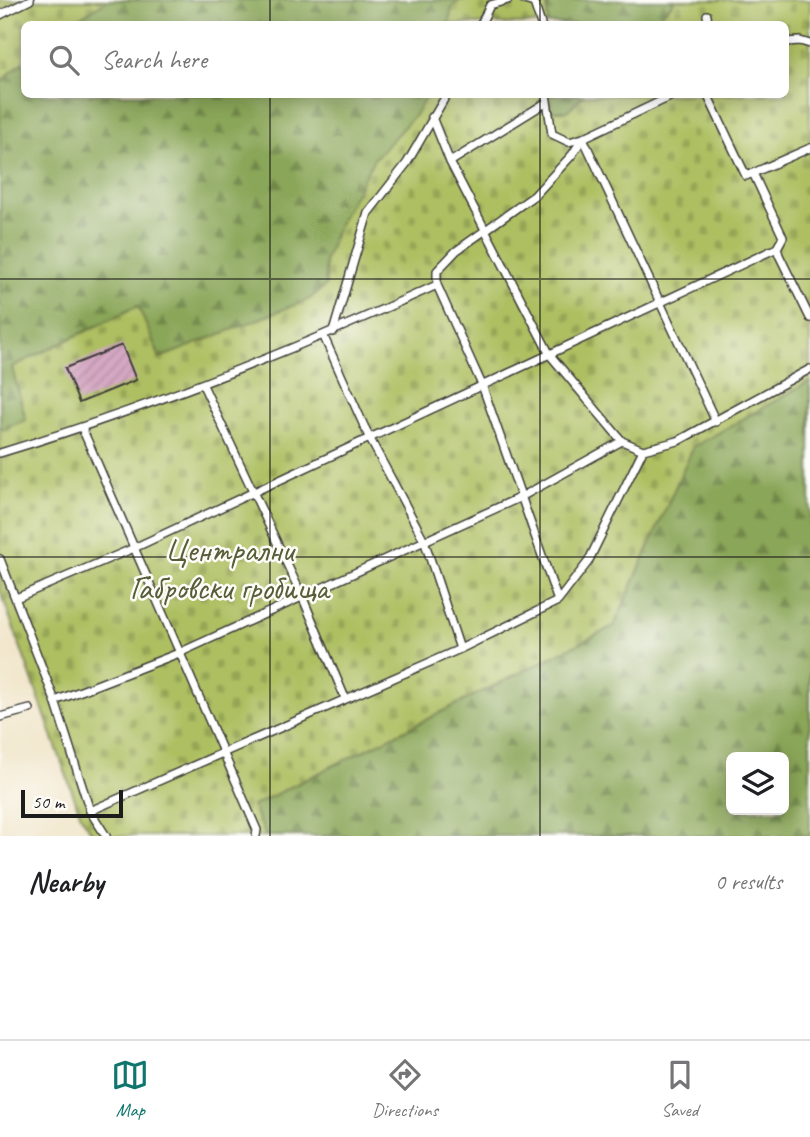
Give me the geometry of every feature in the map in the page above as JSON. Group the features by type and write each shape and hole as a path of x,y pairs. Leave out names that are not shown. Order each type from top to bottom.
{"lane":[{"path":"0,15 30,0"},
{"path":"482,21 490,5 508,0"},
{"path":"524,0 534,3 540,21"},
{"path":"707,15 708,21"},
{"path":"789,42 810,44"},
{"path":"332,332 368,213 407,163 444,98"},
{"path":"450,162 547,98 552,134 569,142 668,98"},
{"path":"709,98 746,176 810,148"},
{"path":"432,117 450,162 550,355 622,441 643,450 678,441 810,369"},
{"path":"558,601 482,385 437,285 438,271 446,260 535,195 572,155 583,138"},
{"path":"583,138 716,422"},
{"path":"16,598 135,548 777,248 782,237 753,173"},
{"path":"777,248 810,318"},
{"path":"0,453 82,428 203,385 324,337 437,285"},
{"path":"324,337 369,437 424,540 460,649"},
{"path":"203,385 302,596 345,698"},
{"path":"82,428 223,753 256,836"},
{"path":"55,701 179,653 521,497 622,441"},
{"path":"90,811 460,649 558,601 588,562 643,450"},
{"path":"0,559 55,701 90,811 106,836"},
{"path":"0,717 30,709"}],"green space":[{"path":"0,0 107,0 75,21 21,21 21,64 0,82"},
{"path":"107,0 461,0 452,6 450,21 75,21"},
{"path":"461,0 541,0 547,2 548,21 450,21 452,6"},
{"path":"541,0 676,0 655,21 548,21 547,2"},
{"name":"Централни Габровски гробища","path":"676,0 810,0 810,381 693,447 614,626 252,806 266,836 94,836 81,816 0,590 0,430 26,420 12,367 138,306 160,358 310,299 326,285 325,260 341,220 374,159 416,114 425,98 551,98 551,111 567,111 581,98 789,98 789,21 655,21"},
{"path":"21,64 21,98 425,98 416,114 374,159 325,260 326,285 310,299 160,358 137,306 12,367 26,420 0,430 0,82"},
{"path":"551,98 581,98 567,111 551,111"},
{"path":"810,381 810,836 266,836 252,806 614,626 693,447"}],"building":[{"path":"122,345 136,380 79,403 65,368"}]}
